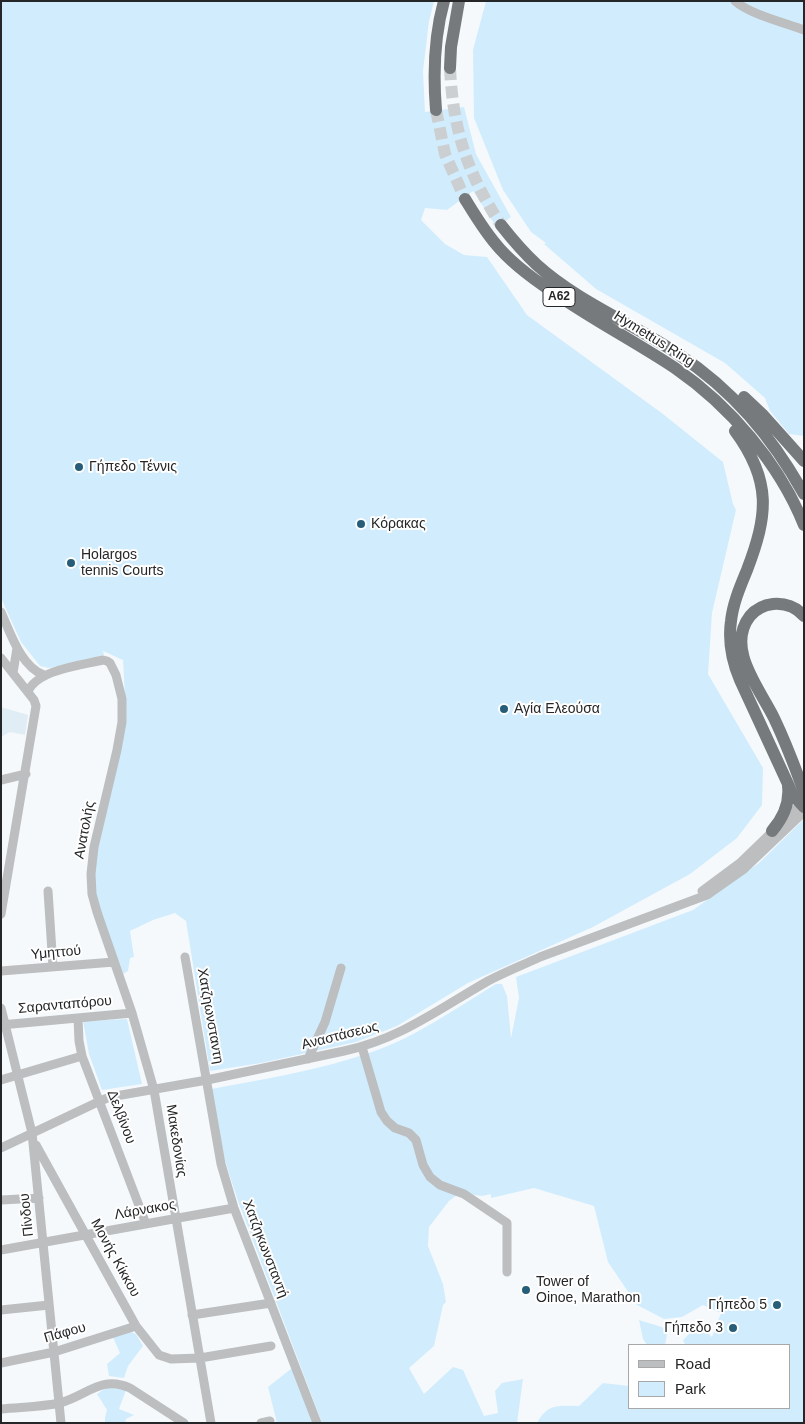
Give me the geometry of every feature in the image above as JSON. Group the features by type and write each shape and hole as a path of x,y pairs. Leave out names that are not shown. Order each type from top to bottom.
{"highway":[{"path":"436,110 434,87 435,56 444,1"},
{"path":"450,68 453,34 459,1"},
{"name":"Hymettus Ring","path":"465,199 500,249 526,274 594,319 676,369 699,386 755,443 782,483 804,525"},
{"name":"Hymettus Ring","path":"501,225 524,252 554,279 680,355 719,386 753,418 782,457 804,494"},
{"path":"680,355 705,368 737,391 762,414 804,462"},
{"path":"699,386 744,443 751,455 760,480 764,506 762,519 755,550 734,606 731,621 731,650 740,680 797,782"},
{"path":"803,803 792,794 797,782 775,719 745,662 742,635 747,620 753,613 767,605 787,605 804,616"},
{"path":"772,831 778,823 786,806 788,796 797,782"}],"street":[{"path":"735,1 740,6 754,12 804,30"},
{"path":"1,612 17,648 40,673 28,692"},
{"path":"1,914 5,869 26,774 36,706 34,700 6,665 17,648"},
{"name":"Ανατολής","path":"20,681 27,682 40,673 103,660 110,664 116,675 122,699 122,722 94,847 91,874 92,894 132,1013 154,1090"},
{"path":"1,780 26,774"},
{"path":"671,909 713,884 741,862 803,803"},
{"path":"671,909 708,895 744,869 803,803"},
{"path":"48,891 53,967"},
{"name":"Αναστάσεως","path":"1,1148 110,1097 207,1080 308,1059 362,1047 392,1037 515,968 671,909"},
{"name":"Χατζηωνσταντη","path":"186,957 207,1080"},
{"name":"Υμηττού","path":"1,971 114,962"},
{"path":"308,1059 325,1022 340,968"},
{"name":"Πίνδου","path":"1,1008 32,1133 61,1423"},
{"name":"Σαρανταπόρου","path":"4,1025 132,1013"},
{"name":"Δελβίνου","path":"78,1018 82,1056 146,1224"},
{"path":"362,1047 381,1112 395,1128 409,1133 416,1140 423,1165 430,1177 440,1184 464,1194 506,1223 507,1272"},
{"path":"1,1080 82,1056"},
{"name":"Χατζηκωνσταντή","path":"207,1080 221,1164 234,1208 317,1423"},
{"name":"Μακεδονίας","path":"154,1090 212,1423"},
{"name":"Μονής Κίκκου","path":"32,1133 38,1151 136,1326 159,1355 164,1358 200,1358"},
{"path":"1,1200 39,1198"},
{"name":"Λάρνακος","path":"1,1250 234,1208"},
{"path":"192,1315 272,1303"},
{"path":"1,1310 49,1306"},
{"name":"Πάφου","path":"1,1363 54,1352 136,1326"},
{"path":"200,1358 271,1346"},
{"path":"1,1409 59,1403 82,1395 105,1383 130,1388 184,1423"}],"shaded area":[{"path":"1,707 28,715 25,735 10,732 1,737"}],"green space":[{"path":"1,1 434,1 429,21 423,71 425,112 464,107 476,154 511,217 497,228 473,191 447,210 425,208 421,220 445,244 464,255 487,257 527,315 663,414 723,462 736,510 712,613 708,674 763,768 762,805 737,838 690,874 593,927 468,983 397,1026 356,1042 261,1063 210,1071 186,921 175,913 153,920 130,931 134,957 130,958 128,971 123,974 99,912 93,879 96,847 125,696 123,660 103,651 104,655 49,668 40,666 21,642 1,598"},
{"path":"486,1 804,1 804,436 789,434 770,411 765,398 725,363 596,289 544,244 546,243 531,232 503,190 474,118 473,50"},
{"path":"804,819 804,1423 537,1423 545,1412 550,1409 560,1406 579,1406 603,1383 628,1386 628,1409 790,1409 790,1344 685,1344 683,1340 693,1330 706,1331 712,1337 721,1313 703,1305 682,1317 664,1319 637,1305 608,1262 594,1206 534,1188 491,1198 491,1194 482,1196 460,1193 449,1201 429,1227 428,1246 443,1284 446,1302 443,1305 434,1346 409,1368 424,1394 453,1367 463,1370 484,1416 498,1413 495,1391 502,1383 523,1379 517,1423 322,1423 238,1201 225,1161 211,1089 312,1069 372,1052 420,1030 496,984 502,984 507,996 511,1038 519,998 516,977 693,910 759,863"},
{"path":"127,1019 142,1084 102,1090 89,1054 83,1021"},
{"path":"639,1320 668,1329 665,1344 646,1344 643,1339"},
{"path":"126,1330 136,1334 143,1346 128,1366 124,1378 109,1376 107,1364 120,1353 112,1335"},
{"path":"292,1368 312,1423 277,1423 268,1387"},
{"path":"107,1387 126,1390 119,1409 134,1415 126,1419 125,1423 105,1423 107,1410 97,1394"}],"tunnel":[{"path":"450,68 454,111 464,150 479,187 501,225"},
{"path":"436,110 445,154 465,199"}],"place":[{"name":"Γήπεδο Τέννις","path":"79,467"},
{"name":"Κόρακας","path":"361,524"},
{"name":"Holargos tennis Courts","path":"71,563"},
{"name":"Αγία Ελεούσα","path":"504,709"},
{"name":"Tower of Oinoe, Marathon","path":"526,1290"},
{"name":"Γήπεδο 5","path":"777,1305"},
{"name":"Γήπεδο 3","path":"733,1328"}]}
